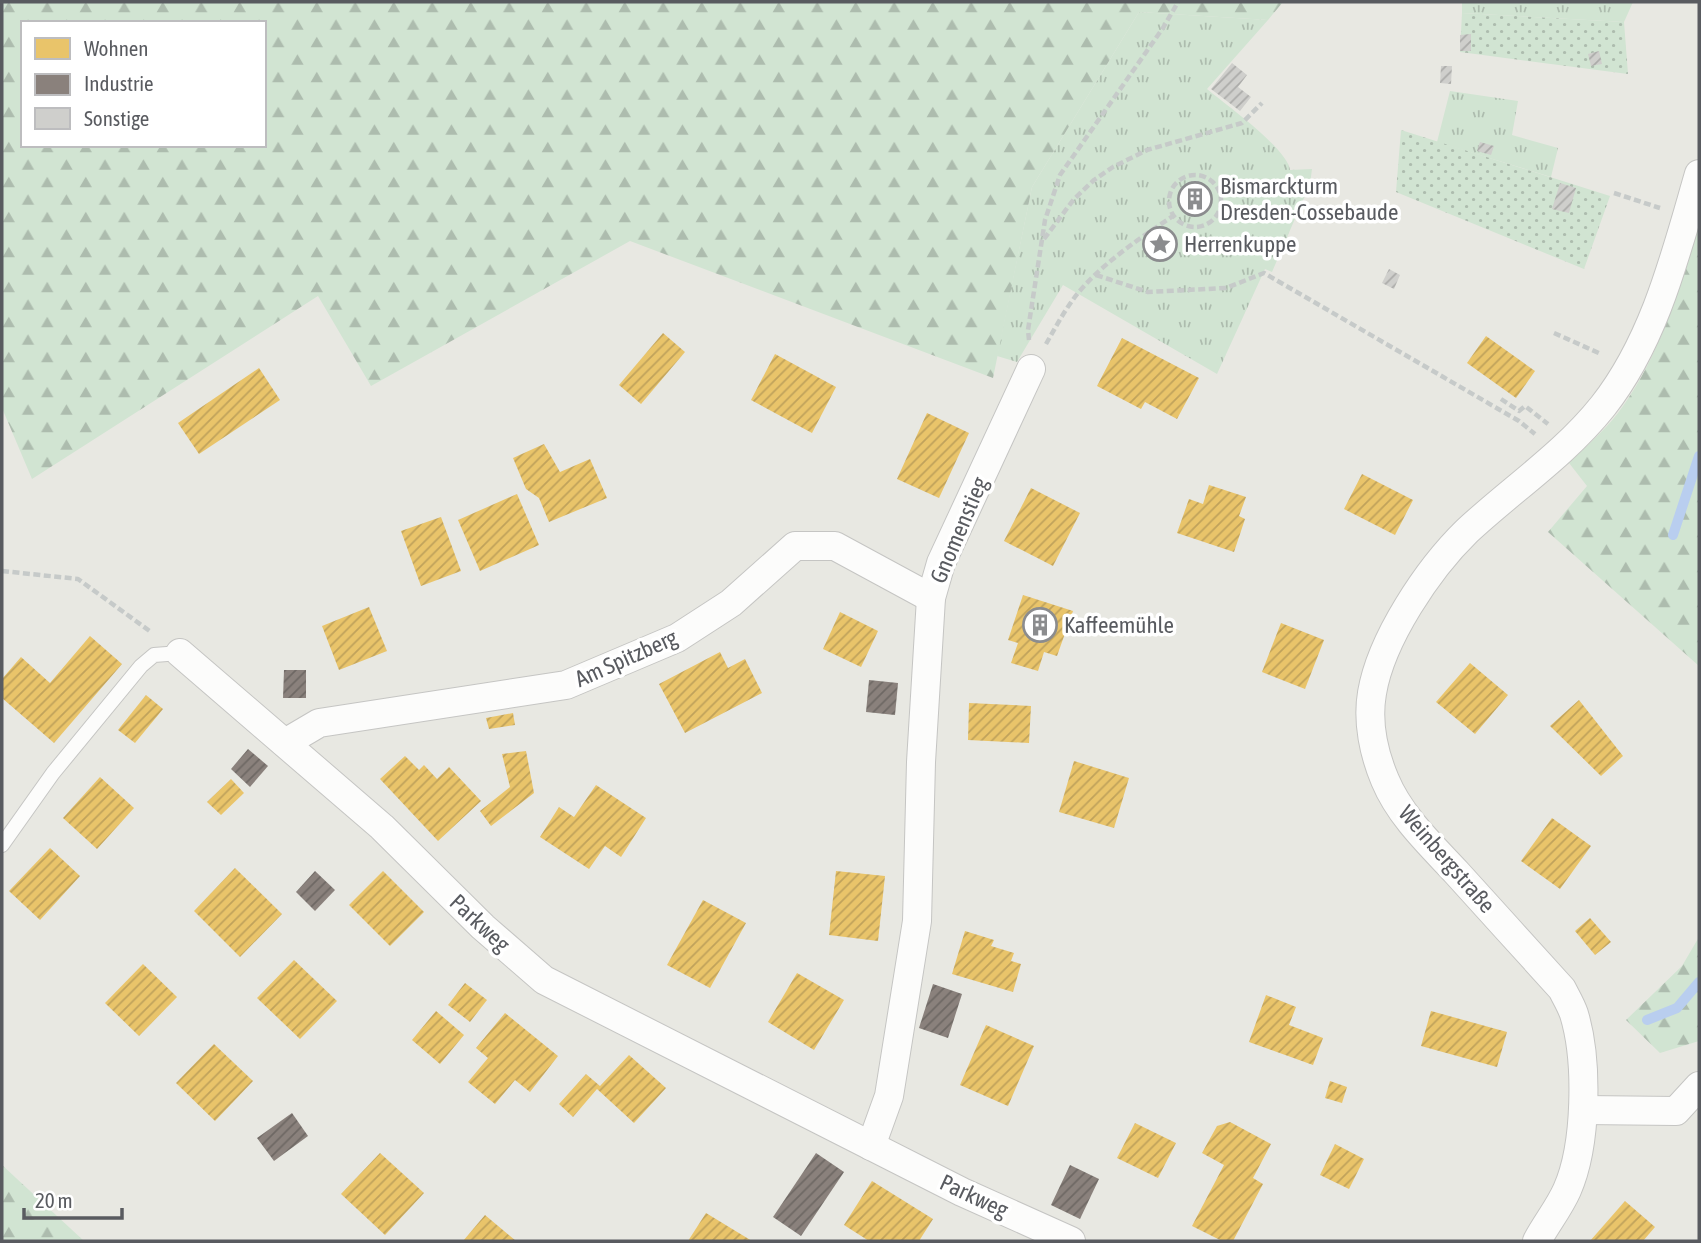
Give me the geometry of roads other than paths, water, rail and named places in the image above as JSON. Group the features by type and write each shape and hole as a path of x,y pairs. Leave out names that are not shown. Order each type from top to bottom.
{"street":[{"name":"Weinbergstraße","path":"1536,1241 1567,1189 1579,1149 1584,1110 1580,1041 1573,1012 1562,989 1407,818 1385,782 1373,744 1372,693 1388,639 1424,583 1466,533 1569,444 1603,406 1629,368 1653,320 1699,174"},
{"name":"Gnomenstieg","path":"871,1146 889,1096 917,921 921,762 932,598 940,563 1031,369"},
{"name":"Am Spitzberg","path":"285,743 319,723 566,685 677,638 731,603 795,546 835,546 932,598"},
{"name":"Parkweg","path":"180,653 382,827 483,927 544,980 962,1192 1071,1241"},
{"path":"1584,1110 1676,1111 1699,1086"}],"lane":[{"path":"2,845 53,773 141,666 154,655 180,653"}],"waterway":[{"path":"1673,535 1699,456"},
{"path":"1647,1020 1677,1008 1699,982"}],"place":[{"name":"Bismarckturm Dresden-Cossebaude","path":"1195,199"},
{"name":"Herrenkuppe","path":"1160,244"},
{"name":"Kaffeemühle","path":"1040,625"}]}
